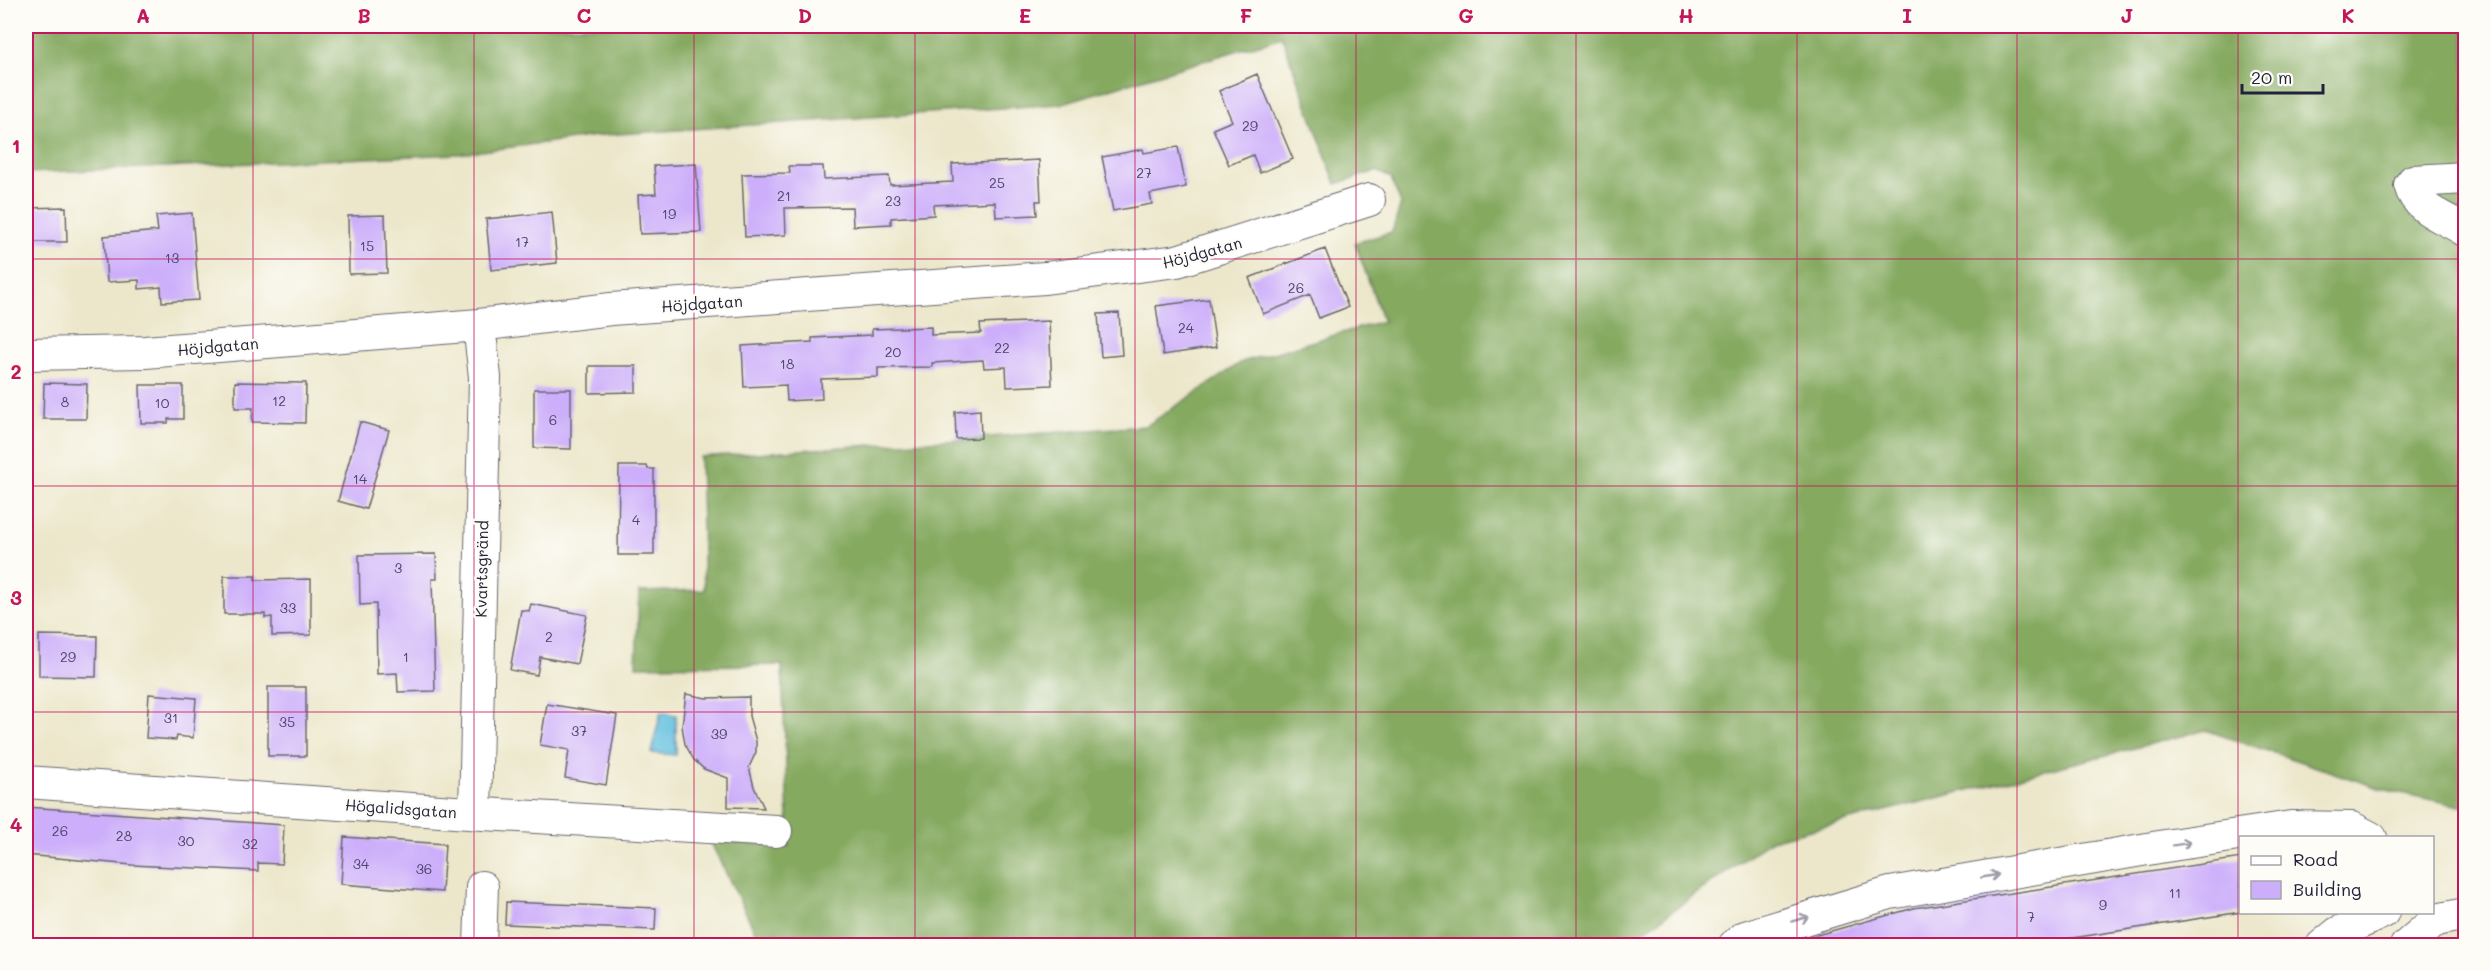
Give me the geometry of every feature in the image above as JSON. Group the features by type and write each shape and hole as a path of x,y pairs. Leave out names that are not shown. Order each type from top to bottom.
{"street":[{"path":"2466,178 2413,181 2410,185 2412,193 2425,208 2466,231"},
{"name":"Höjdgatan","path":"26,354 145,352 479,325 611,309 1045,278 1177,261 1369,200"},
{"name":"Kvartsgränd","path":"475,813 485,377 479,325"},
{"name":"Högalidsgatan","path":"26,782 776,831"},
{"path":"1734,945 1745,937 1890,893 2291,827 2352,828 2370,836"},
{"path":"480,945 482,887"},
{"path":"2322,945 2338,933 2379,914"},
{"path":"2406,945 2436,920 2466,914"}],"green space":[{"path":"26,26 2465,26 2465,807 2382,789 2205,730 1771,840 1625,945 762,945 710,841 789,846 782,665 636,666 639,592 704,590 700,457 1146,426 1242,362 1383,321 1355,243 1392,232 1401,204 1391,178 1376,171 1336,184 1282,37 1060,104 604,135 458,154 26,173"}],"water":[{"path":"661,712 676,715 676,755 651,753"}],"building":[{"path":"1257,74 1293,159 1260,173 1253,155 1229,165 1213,129 1232,121 1219,91"},
{"path":"1178,147 1186,187 1150,194 1152,204 1113,211 1102,157 1143,149 1144,153"},
{"path":"1039,160 1041,201 1036,201 1037,215 996,217 995,202 933,205 934,215 891,218 891,224 853,226 852,207 785,208 786,235 745,237 742,174 790,173 789,166 823,166 824,179 889,176 890,185 953,182 952,164"},
{"path":"696,164 701,232 640,234 638,195 656,194 654,166"},
{"path":"66,207 67,242 26,242 26,208"},
{"path":"552,212 557,263 491,270 486,219"},
{"path":"192,213 199,300 162,302 161,287 139,289 139,280 107,282 104,236 158,231 156,216"},
{"path":"385,215 387,273 349,274 348,216"},
{"path":"1325,249 1348,307 1319,318 1310,295 1263,314 1249,278"},
{"path":"1209,299 1216,347 1163,355 1156,306"},
{"path":"1119,313 1122,355 1101,357 1098,314"},
{"path":"1049,321 1052,385 1007,387 1006,367 984,368 983,360 932,363 932,367 878,368 878,377 821,379 822,399 787,401 786,385 744,387 742,346 812,342 812,338 872,335 872,329 931,327 931,335 981,333 980,324"},
{"path":"589,366 636,366 636,392 589,393"},
{"path":"235,382 306,383 305,423 252,422 253,408 235,408"},
{"path":"44,383 87,384 86,419 43,419"},
{"path":"140,385 183,385 183,419 168,419 168,423 141,423"},
{"path":"534,389 571,389 571,449 534,448"},
{"path":"980,410 981,438 956,439 955,412"},
{"path":"360,422 389,430 366,509 338,501"},
{"path":"619,466 647,466 648,469 654,469 654,555 618,555"},
{"path":"436,554 437,579 432,579 435,691 398,692 397,673 377,674 376,604 360,605 359,555"},
{"path":"224,576 255,576 255,580 311,579 311,635 272,636 272,617 265,618 265,614 224,614"},
{"path":"531,604 587,615 577,664 540,657 537,675 510,670 521,610 529,611"},
{"path":"39,635 97,636 96,677 39,676"},
{"path":"268,687 306,687 306,756 268,756"},
{"path":"149,694 196,698 193,738 177,736 176,740 146,738"},
{"path":"686,694 706,698 749,697 749,716 756,741 756,752 749,767 754,787 764,808 728,807 728,778 704,769 694,760 685,744 682,726"},
{"path":"547,704 617,715 606,785 565,778 569,750 540,745"},
{"path":"26,807 284,825 282,864 258,863 258,871 132,865 26,855"},
{"path":"344,837 445,844 442,892 341,884"},
{"path":"2239,858 2239,912 2027,945 1803,945 1802,939 1914,908"},
{"path":"506,902 656,908 655,930 505,924"}]}
